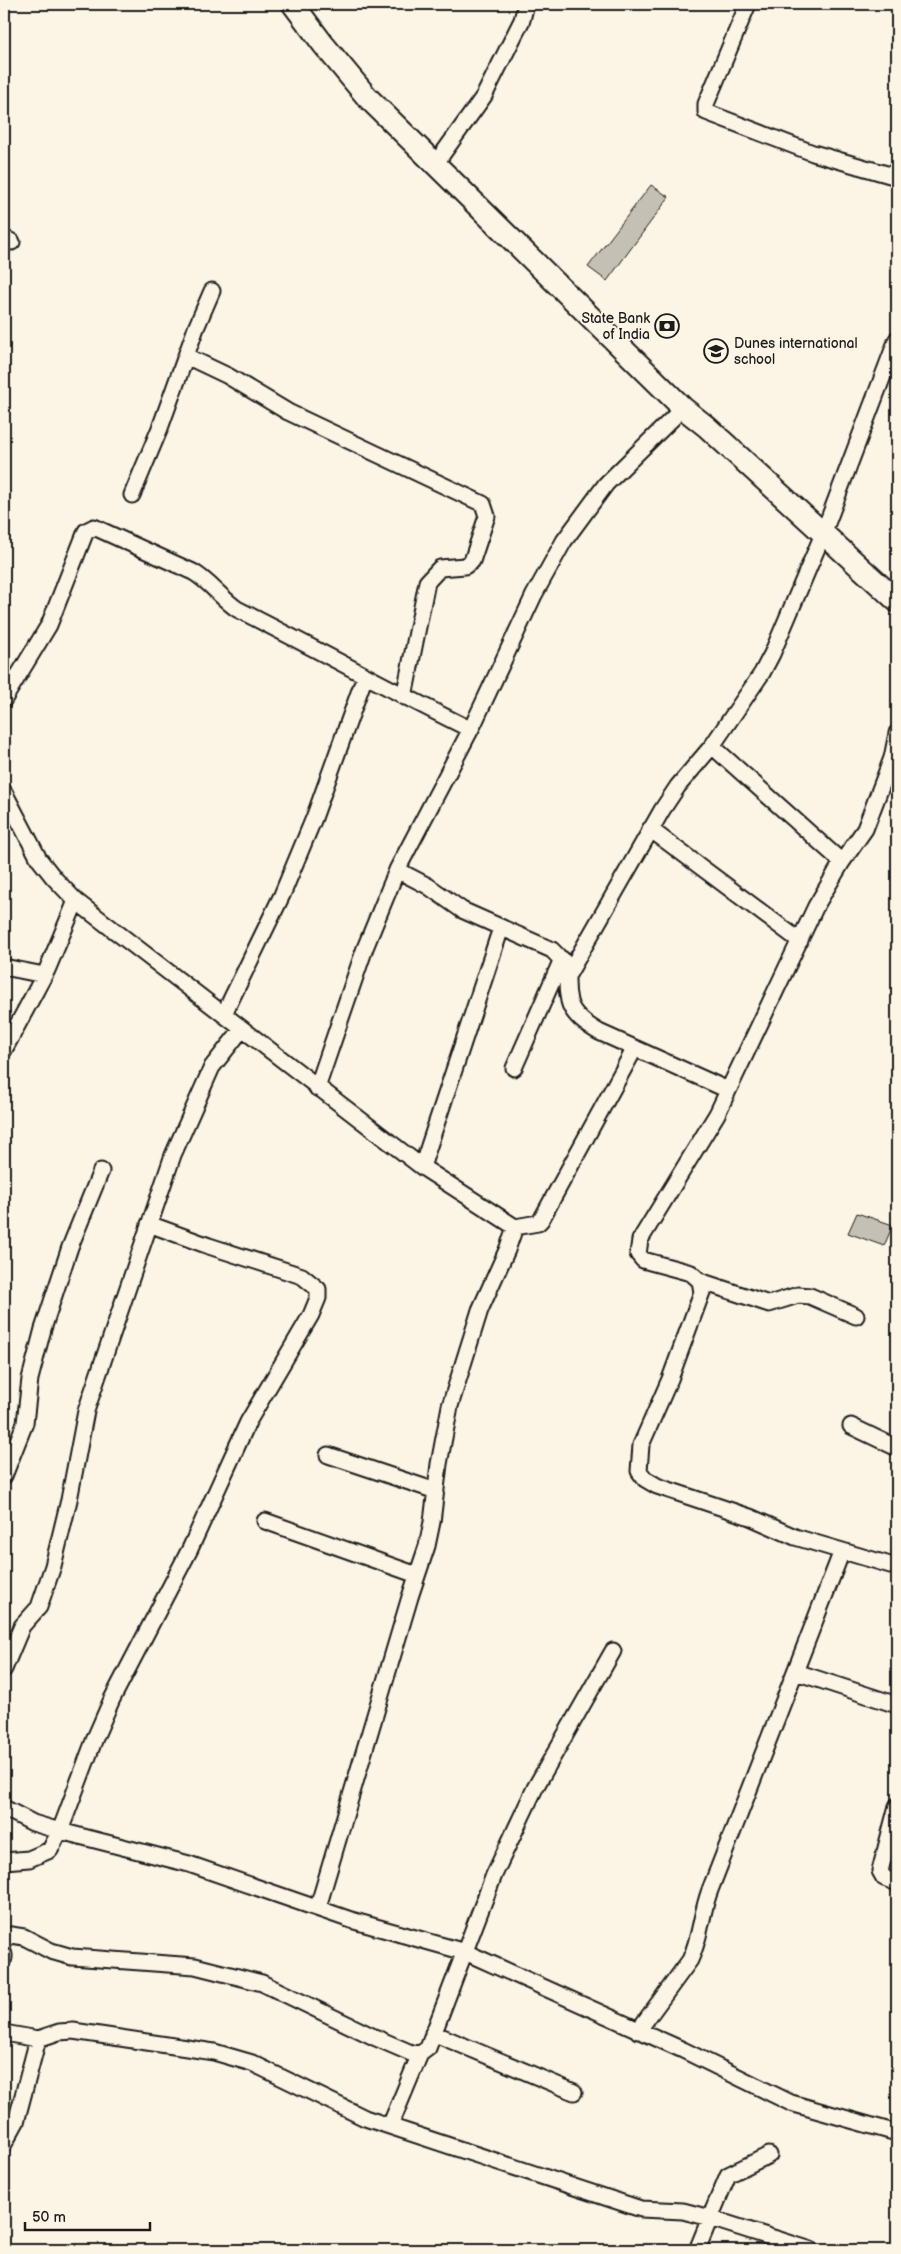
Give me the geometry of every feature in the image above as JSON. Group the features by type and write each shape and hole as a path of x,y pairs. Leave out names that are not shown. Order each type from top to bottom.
{"main road":[{"path":"294,4 323,44 367,97 683,408 707,427 897,601"}],"street":[{"path":"436,163 484,96 522,20 526,4"},
{"path":"748,4 706,104 706,112 813,154 897,177"},
{"path":"132,495 160,428 212,291"},
{"path":"514,1068 565,966 650,829 678,786 712,746 762,673 823,534 897,339"},
{"path":"186,356 228,376 288,412 483,504 487,516 472,561 465,566 440,568 427,582 404,697"},
{"path":"317,1088 366,948 397,870 470,729 534,595 569,533 606,484 683,408"},
{"path":"4,699 49,625 86,531 94,527 193,572 237,609 324,652 404,697 470,729"},
{"path":"224,1014 282,895 314,818 365,676"},
{"path":"856,1316 810,1296 798,1295 769,1304 700,1281 690,1273 644,1260 638,1254 640,1240 705,1134 728,1090 816,906 842,862 865,829 892,758 897,733"},
{"path":"712,746 842,862"},
{"path":"6,803 39,859 54,878 76,900 317,1088 422,1167 515,1227 538,1223 541,1220 635,1048"},
{"path":"650,829 800,941"},
{"path":"397,870 428,886 462,910 552,950 565,966 569,1002 573,1010 588,1025 599,1032 728,1090"},
{"path":"4,1050 44,975 76,900"},
{"path":"422,1167 501,928"},
{"path":"4,966 44,975"},
{"path":"4,1670 22,1626 39,1607 53,1566 69,1500 86,1412 173,1155 212,1067 242,1029"},
{"path":"4,1476 25,1423 30,1380 43,1329 70,1247 102,1171"},
{"path":"4,1861 29,1859 50,1850 60,1831 95,1738 112,1699 190,1549 248,1422 311,1315 318,1298 318,1289 302,1276 209,1246 149,1224"},
{"path":"318,1907 427,1546 441,1449 450,1406 480,1310 507,1250 515,1227"},
{"path":"700,1281 702,1292 680,1353 641,1445 639,1471 646,1479 657,1486 750,1517 795,1537 897,1567"},
{"path":"850,1426 897,1448"},
{"path":"328,1455 436,1491"},
{"path":"265,1521 417,1575"},
{"path":"638,2031 690,1960 696,1947 703,1919 704,1905 842,1551"},
{"path":"390,2126 420,2054 428,2048 494,1875 535,1788 613,1652"},
{"path":"796,1672 897,1704"},
{"path":"897,1806 880,1871 884,1878 897,1883"},
{"path":"4,1808 33,1823 189,1864 318,1907 351,1920 465,1952 683,2050 791,2103 897,2133"},
{"path":"4,1943 5,1939 11,1935 24,1937 51,1951 72,1957 195,1966 262,1983 374,2037 410,2053 420,2054"},
{"path":"4,2034 38,2039 59,2032 73,2031 214,2052 252,2064 366,2118 390,2126 641,2209 683,2212 710,2218 773,2244 811,2250"},
{"path":"433,2033 574,2092"},
{"path":"4,2144 16,2122 38,2039"},
{"path":"697,2250 728,2174 769,2155"}],"building":[{"path":"651,185 669,197 607,281 588,267"},
{"path":"857,1213 893,1225 884,1246 848,1233"}],"place":[{"name":"State Bank of India","path":"667,326"},
{"name":"Dunes international school","path":"716,351"}]}
